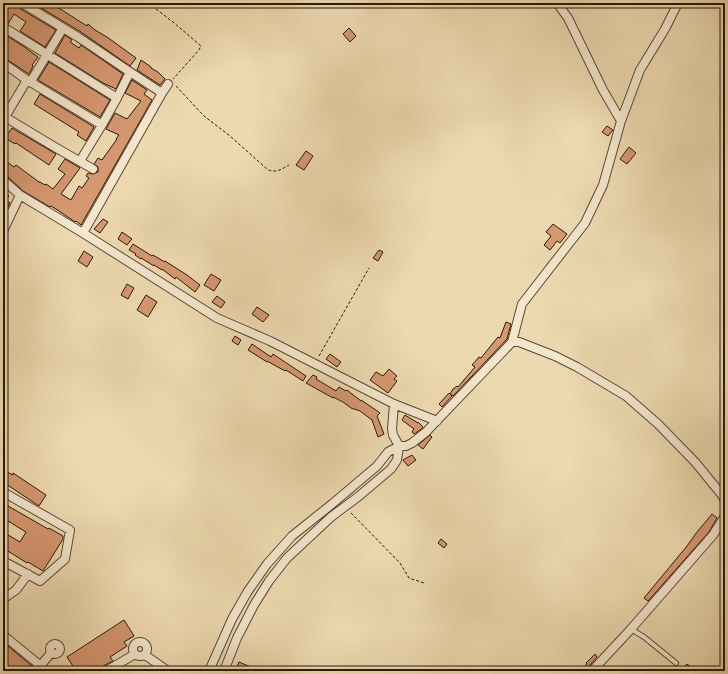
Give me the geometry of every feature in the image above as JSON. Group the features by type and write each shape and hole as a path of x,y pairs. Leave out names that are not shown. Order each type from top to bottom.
{"street":[{"path":"22,3 64,28 162,93"},
{"path":"557,3 568,18 603,90 621,121"},
{"path":"212,670 232,619 248,591 272,558 292,536 377,466 388,452 398,446 412,444 426,432 512,342 522,304 585,223 603,185 621,121 640,70 665,29 678,3"},
{"path":"3,28 117,98"},
{"path":"64,28 5,117 93,169"},
{"path":"3,63 29,81 102,125"},
{"path":"80,161 102,125 130,72"},
{"path":"83,233 162,93 170,82"},
{"path":"3,180 20,195 217,318 270,341 394,404 437,421"},
{"path":"3,231 20,195"},
{"path":"3,210 10,216"},
{"path":"512,342 519,342 555,356 577,367 626,396 658,424 696,462 725,501"},
{"path":"224,671 254,605 269,581 287,558 331,517 359,496 394,465 397,460 398,446 392,429 394,404"},
{"path":"3,492 70,530 65,559 40,581 3,561"},
{"path":"338,499 359,496"},
{"path":"325,509 331,517"},
{"path":"592,671 631,629 713,535 725,516"},
{"path":"308,538 310,522"},
{"path":"6,597 16,590 28,574"},
{"path":"3,635 42,669 51,653"},
{"path":"135,654 133,649 134,645 138,642 143,642 147,650 145,655"},
{"path":"106,671 135,654 140,656 145,655 168,671"}],"lane":[{"path":"631,629 644,637 676,663"}],"path":[{"path":"148,3 173,22 200,46 199,50 170,82 204,116 230,136 267,169 276,171 289,165"},
{"path":"315,364 369,268"},
{"path":"345,507 400,563 409,578 424,583"}],"building":[{"path":"3,3 17,3 19,8 56,30 45,47 20,31 26,22 14,14 8,24 3,21 3,14 6,9 3,7"},
{"path":"33,3 50,3 54,5 87,26 88,24 136,58 130,66 81,32"},
{"path":"349,28 356,36 350,42 343,34"},
{"path":"65,35 72,40 70,42 79,48 81,45 123,74 116,89 103,83 55,53"},
{"path":"7,36 38,57 32,65 33,66 29,74 3,58 3,42"},
{"path":"141,60 165,79 160,85 137,70"},
{"path":"49,62 110,100 100,117 38,80"},
{"path":"132,80 147,90 144,94 152,100 81,225 51,206 50,207 23,191 7,176 3,175 3,159 14,167 16,165 39,182 45,185 46,184 53,189 65,174 58,169 65,159 80,168 61,194 71,200 79,186 82,188 89,178 86,176 88,173 93,174 98,172 98,167 94,164 98,158 102,160 117,139 119,135 106,129 115,113 127,119 141,101 125,93"},
{"path":"40,94 94,127 86,141 77,135 79,132 34,104"},
{"path":"607,126 613,130 608,136 602,132"},
{"path":"12,128 56,154 49,165 16,143 15,144 5,138"},
{"path":"629,147 636,153 627,164 620,159"},
{"path":"306,151 313,156 304,170 296,165"},
{"path":"3,191 9,196 6,200 10,203 8,207 3,205"},
{"path":"103,219 108,222 100,233 94,229"},
{"path":"553,224 567,234 560,243 557,241 550,250 544,245 551,236 546,232"},
{"path":"122,232 132,239 127,245 118,239"},
{"path":"133,244 152,256 153,255 165,261 200,285 195,292 176,277 175,279 162,269 141,259 129,250"},
{"path":"379,250 383,252 378,261 373,258"},
{"path":"84,251 93,257 87,267 78,261"},
{"path":"211,274 221,280 214,291 204,285"},
{"path":"127,284 134,288 128,299 121,295"},
{"path":"146,295 157,302 148,317 137,310"},
{"path":"217,296 225,302 221,308 212,302"},
{"path":"257,307 269,315 263,322 252,314"},
{"path":"506,322 511,324 507,339 453,396 450,394 475,367 472,365 479,357 481,358 498,337 500,338"},
{"path":"235,336 241,340 238,345 232,341"},
{"path":"252,344 271,357 273,354 306,376 303,381 286,370 285,371 267,362 248,350"},
{"path":"330,354 341,362 337,367 326,359"},
{"path":"389,369 397,376 394,379 397,381 388,393 370,380 376,372 383,376"},
{"path":"313,375 317,377 316,379 336,391 339,387 346,391 347,390 380,413 377,416 384,434 378,437 372,420 360,411 351,408 343,402 306,383"},
{"path":"449,393 452,396 442,407 439,404"},
{"path":"405,415 418,422 423,428 414,434 412,432 414,429 402,420"},
{"path":"430,435 432,437 423,449 418,445"},
{"path":"412,455 416,460 408,466 403,460"},
{"path":"3,470 13,475 13,473 46,495 39,506 3,482"},
{"path":"3,503 63,536 63,539 43,571 3,548 3,532 20,542 26,532 3,518"},
{"path":"712,514 717,518 709,532 648,601 644,598 687,546"},
{"path":"441,539 447,544 444,548 438,543"},
{"path":"124,620 134,636 124,642 127,646 110,657 113,661 103,666 100,671 98,671 95,666 88,671 76,671 67,657"},
{"path":"3,642 32,666 28,671 11,671 3,665"},
{"path":"595,654 597,657 588,667 587,671 580,671 587,664 586,663"},
{"path":"239,662 260,671 235,671"},
{"path":"687,664 696,671 681,671"}]}
